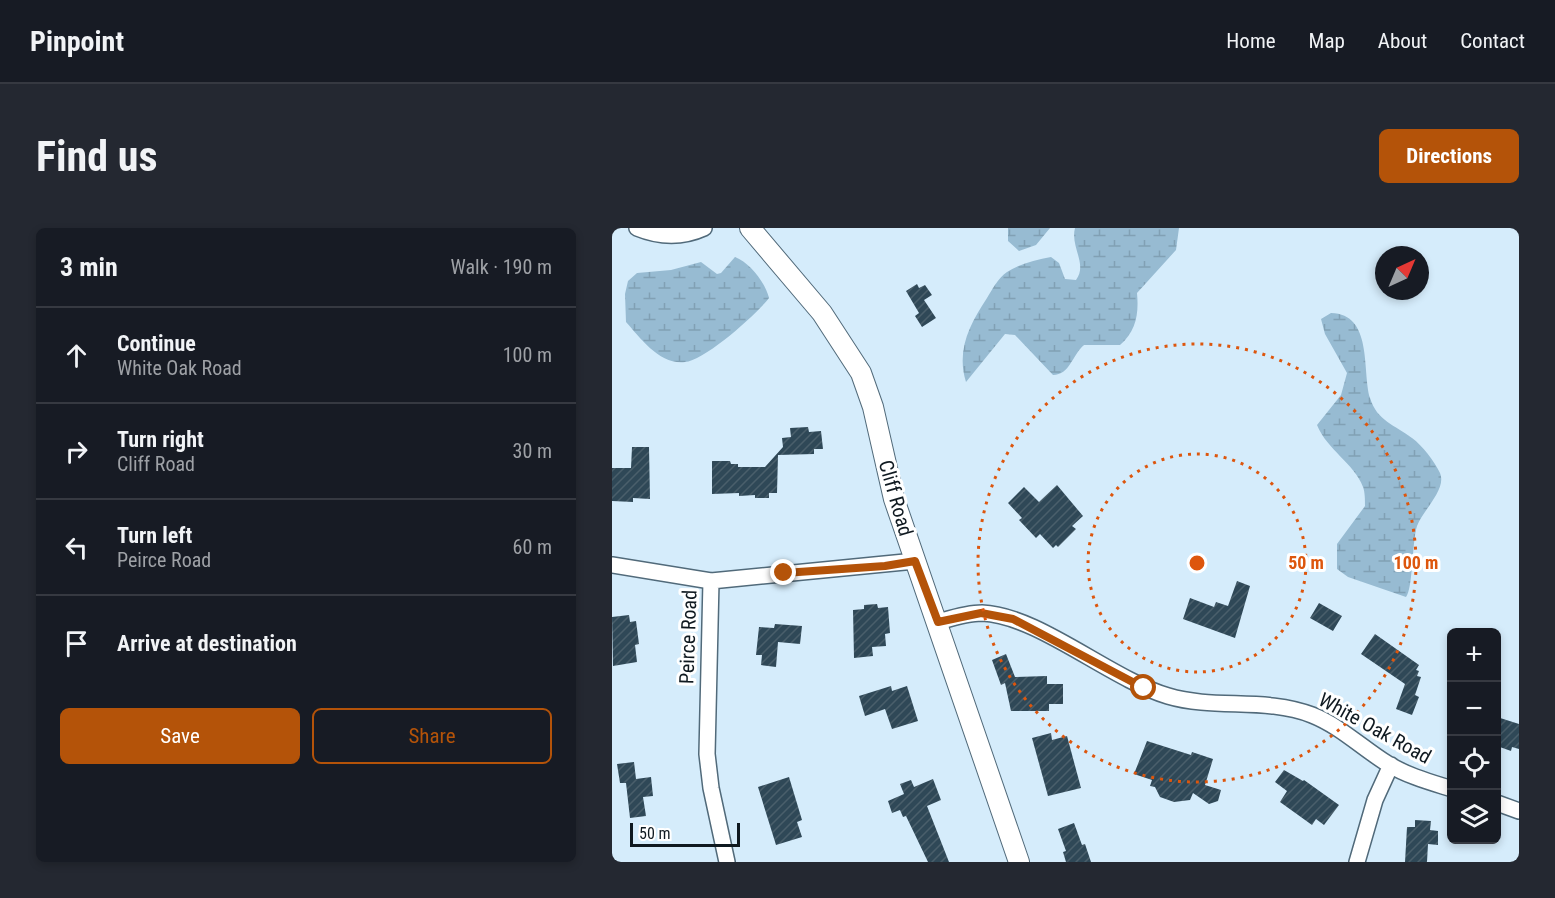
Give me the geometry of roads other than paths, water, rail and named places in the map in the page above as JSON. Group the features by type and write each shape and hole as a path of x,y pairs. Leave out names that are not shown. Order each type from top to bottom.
{"street":[{"path":"637,228 653,233 675,235 704,228"},
{"name":"Cliff Road","path":"750,228 822,313 861,373 873,407 890,487 938,622 1018,862"},
{"name":"Peirce Road","path":"727,862 711,789 707,754 711,581 915,561"},
{"path":"612,565 711,581"},
{"name":"White Oak Road","path":"938,622 981,613 1013,619 1124,678 1161,694 1212,705 1280,707 1313,716 1339,729 1390,765 1447,787"},
{"path":"1357,862 1375,800 1390,765"},
{"path":"1501,804 1519,811"}]}
